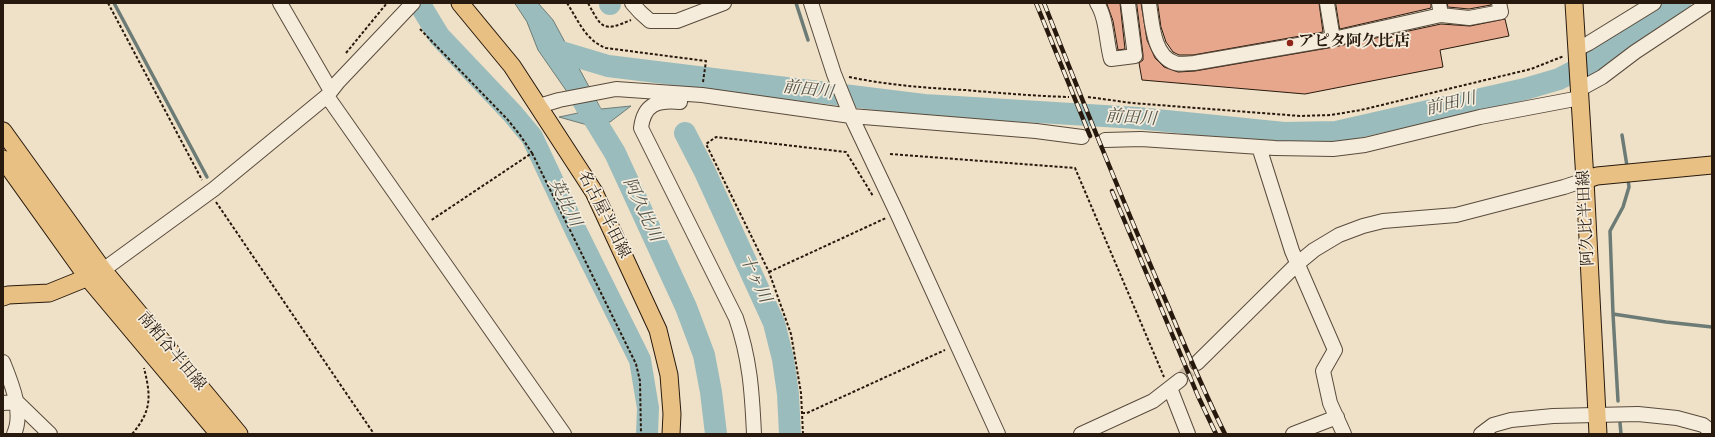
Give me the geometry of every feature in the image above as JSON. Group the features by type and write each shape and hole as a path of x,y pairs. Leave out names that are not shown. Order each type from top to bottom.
{"main road":[{"name":"名古屋半田線","path":"460,3 512,66 594,192 658,330 669,375 672,414 671,434"},
{"name":"阿久比半田線","path":"1574,3 1598,434"},
{"name":"南粕谷半田線","path":"3,131 103,270 239,434"},
{"name":"南粕谷半田線","path":"3,159 88,278 219,434"},
{"path":"1585,180 1597,176 1712,165"},
{"path":"3,297 49,293 88,278 103,270"}],"street":[{"path":"280,3 329,94 564,434"},
{"path":"632,3 650,21 677,21 724,3"},
{"path":"811,3 850,114 998,434"},
{"path":"1097,3 1102,10 1111,59 1135,56 1128,3"},
{"path":"1149,3 1155,39 1164,55 1176,64 1194,63 1333,39 1440,9 1469,18 1501,12 1499,3"},
{"path":"1327,3 1333,39"},
{"path":"1577,51 1654,3"},
{"path":"1105,140 1141,139 1259,147 1332,149 1365,145 1580,91 1708,3"},
{"path":"103,270 214,189 329,94 412,4"},
{"path":"539,106 559,100 616,89 702,95 850,114 1036,131 1082,137"},
{"path":"702,95 701,104 671,101 654,104 644,116 641,128 736,318 744,342 749,365 754,434"},
{"path":"1259,147 1297,264 1335,350 1323,371 1330,403 1344,434"},
{"path":"1197,362 1297,264 1314,250 1340,235 1363,226 1383,221 1422,219 1456,215 1564,187 1585,180"},
{"path":"3,362 12,384 10,403 17,429 14,434"},
{"path":"1082,434 1153,401 1175,384 1188,434"},
{"path":"10,403 50,434"},
{"path":"1481,434 1493,425 1511,420 1553,416 1638,414 1677,418 1703,425 1712,432"},
{"path":"1293,434 1336,417"}],"path":[{"path":"108,3 202,180"},
{"path":"344,56 387,3"},
{"path":"567,3 591,40 606,48 706,61 702,95"},
{"path":"588,3 600,23 608,27 613,28 643,15"},
{"path":"420,29 508,120 532,153 636,364 640,381 641,434"},
{"path":"1088,97 1132,103 1300,116 1331,115 1361,110 1531,69 1577,51"},
{"path":"836,77 901,85 1069,97"},
{"path":"803,434 801,393 791,334 769,272 706,144 716,137 846,152 875,199"},
{"path":"420,227 532,153"},
{"path":"890,154 1075,168 1159,367 1175,384"},
{"path":"216,202 374,434"},
{"path":"769,272 886,218 883,212"},
{"path":"802,413 807,413 957,345"},
{"path":"132,434 143,421 149,396 140,350 145,346"}],"water":[{"path":"515,3 538,3 553,20 601,109 631,106 610,122 591,126 559,117 578,113 570,96 538,50 527,22"}],"building":[{"path":"1107,3 1120,3 1125,49 1118,50 1113,21"},
{"path":"1137,3 1141,3 1147,40 1155,58 1164,67 1178,72 1195,71 1334,47 1441,24 1470,26 1505,19 1509,36 1440,50 1443,67 1305,94 1142,80 1139,63 1143,60 1143,55"},
{"path":"1158,3 1319,3 1323,32 1193,55 1179,55 1173,52 1166,42 1161,27"},
{"path":"1336,3 1431,3 1431,8 1340,29"},
{"path":"1448,3 1491,3 1491,5 1469,9 1448,7"}],"waterway":[{"path":"114,3 207,177"},
{"name":"英比川","path":"419,3 439,36 512,113 532,137 577,233 640,360 648,408 647,434"},
{"path":"796,3 808,40"},
{"name":"前田川","path":"558,51 608,66 924,105 1137,118 1284,133 1336,132 1525,89 1559,79 1592,62 1680,3"},
{"path":"1592,62 1599,72"},
{"name":"阿久比川","path":"582,99 615,153 686,307 704,355 711,392 716,434"},
{"name":"十ヶ川","path":"685,133 705,172 774,323 783,359 788,394 790,434"},
{"path":"1622,135 1627,166"},
{"path":"1628,179 1629,187 1623,207 1610,231 1613,314 1712,327"},
{"path":"1613,314 1618,401"},
{"path":"1620,423 1621,434"}],"tunnel":[{"path":"1180,380 1197,363"}],"railway":[{"path":"1036,3 1090,136"},
{"path":"1044,3 1136,231 1195,370 1225,434"},
{"path":"1112,191 1198,396 1216,434"}],"place":[{"name":"アピタ阿久比店","path":"1290,43"}]}
